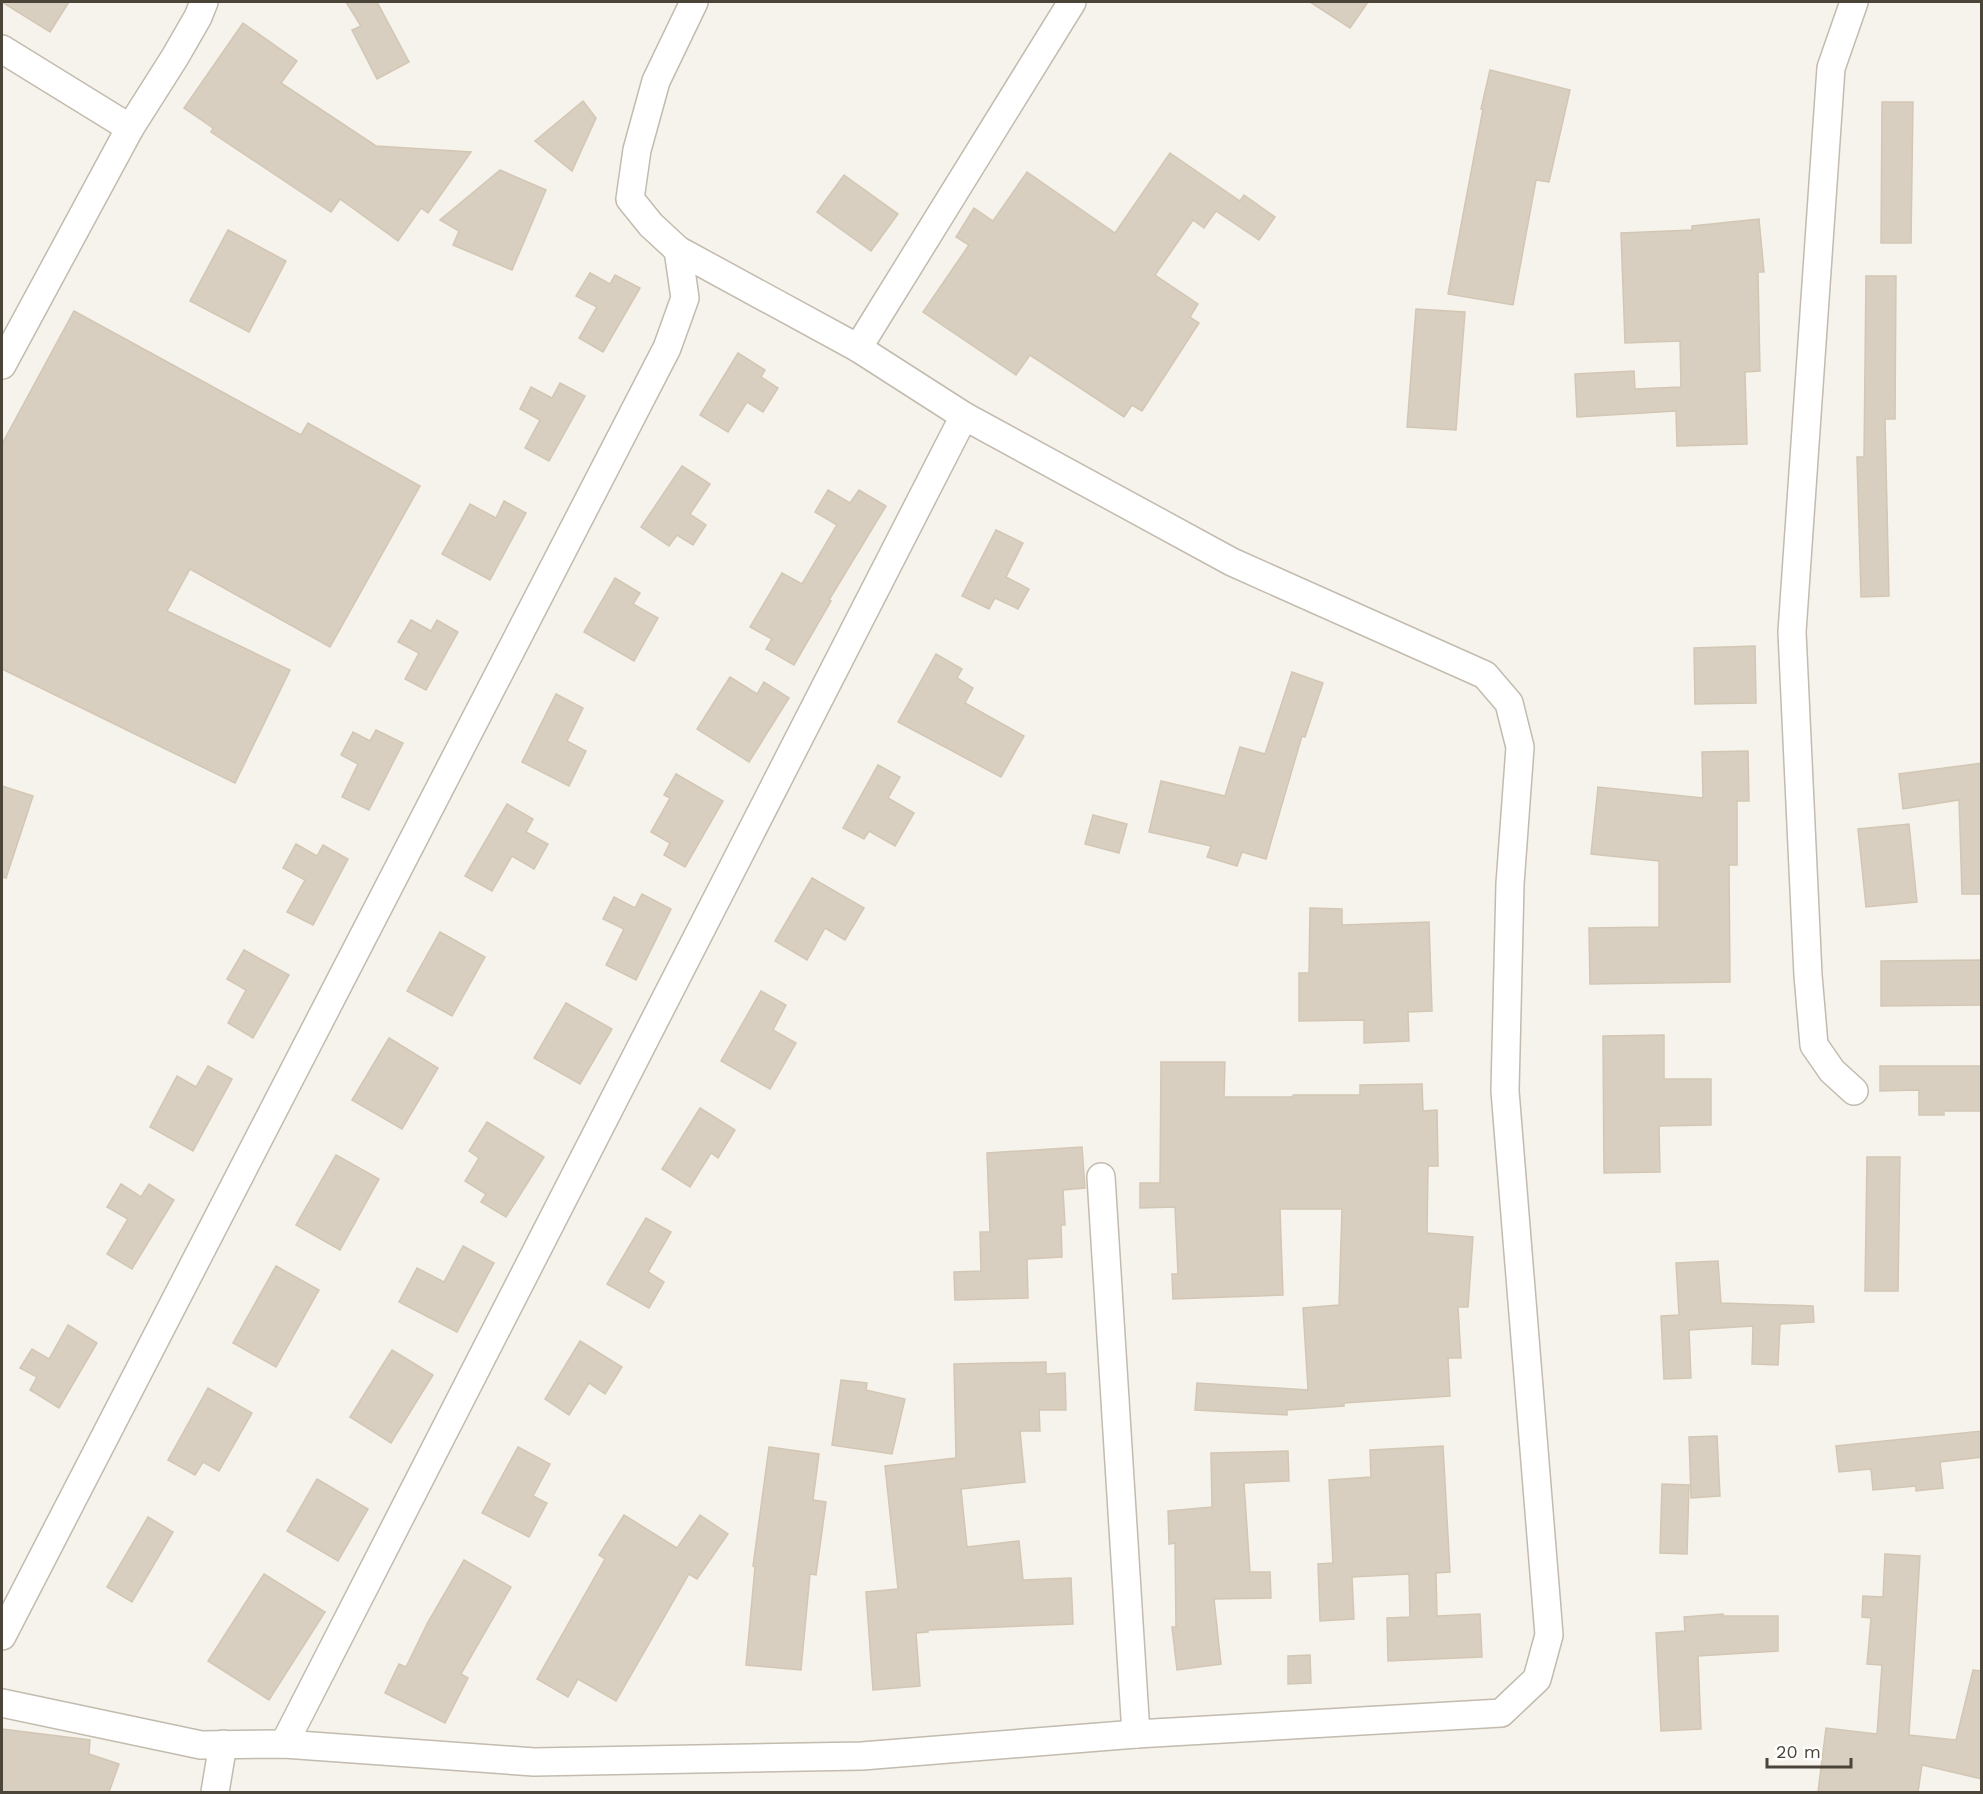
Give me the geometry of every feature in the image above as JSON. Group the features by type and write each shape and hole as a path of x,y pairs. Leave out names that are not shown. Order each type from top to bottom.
{"street":[{"path":"2,365 129,128 175,57 204,2"},
{"path":"2,1703 201,1745 284,1744 534,1762 862,1756 1136,1734 1501,1713 1537,1679 1549,1635 1505,1091 1510,884 1520,747 1509,703 1485,675 1232,562 964,416 858,348 678,250 651,225 630,199 638,150 656,81 694,2"},
{"path":"858,348 1072,2"},
{"path":"1854,2 1831,68 1792,632 1814,1045 1832,1071 1854,1091"},
{"path":"2,49 129,128"},
{"path":"2,1636 666,348 685,298 678,250"},
{"path":"284,1744 964,416"},
{"path":"1101,1176 1136,1734"},
{"path":"215,1792 223,1744"}],"building":[{"path":"2,2 69,2 50,32"},
{"path":"346,2 377,2 409,62 377,79 352,30 361,26"},
{"path":"1310,2 1368,2 1350,28"},
{"path":"243,23 297,61 281,83 376,146 471,152 428,213 421,208 398,241 340,199 331,212 211,132 213,128 184,108"},
{"path":"1490,70 1570,90 1549,182 1536,180 1513,305 1448,294"},
{"path":"583,101 596,118 572,171 535,141"},
{"path":"1882,102 1913,102 1911,243 1881,243"},
{"path":"1170,153 1240,201 1244,195 1275,217 1259,240 1216,211 1204,228 1193,220 1155,275 1198,304 1190,317 1199,323 1142,411 1132,405 1124,417 1030,355 1016,375 923,312 969,245 956,237 974,208 993,221 1027,172 1115,233"},
{"path":"500,170 546,190 512,270 453,245 459,231 440,220"},
{"path":"844,175 898,214 871,251 817,212"},
{"path":"1759,219 1764,272 1758,272 1760,371 1745,372 1747,444 1677,446 1676,411 1577,417 1575,374 1634,371 1635,389 1681,387 1680,341 1625,343 1621,233 1692,230 1692,226"},
{"path":"228,230 286,261 249,332 190,301"},
{"path":"590,273 610,284 615,275 640,288 603,352 579,338 597,307 576,296"},
{"path":"1866,276 1896,276 1895,419 1885,419 1889,596 1861,597 1857,457 1864,457"},
{"path":"1416,309 1465,312 1456,430 1407,427"},
{"path":"74,311 301,435 308,423 420,486 330,647 190,569 167,611 290,670 235,783 2,669 2,444"},
{"path":"738,353 765,370 761,377 778,388 763,412 747,402 728,432 700,415"},
{"path":"560,383 585,396 549,461 525,448 540,420 520,409 531,387 552,398"},
{"path":"682,466 710,484 690,514 706,525 693,545 677,535 669,546 641,527"},
{"path":"828,490 850,503 859,490 886,506 829,600 831,601 794,665 766,649 772,639 750,627 782,573 802,584 837,525 815,512"},
{"path":"504,501 526,513 490,580 442,554 470,504 496,518"},
{"path":"996,530 1023,543 1006,577 1029,589 1018,609 995,598 989,609 962,596"},
{"path":"615,578 640,593 633,604 658,618 634,661 584,632"},
{"path":"411,620 431,631 437,620 458,632 426,690 405,679 419,653 398,642"},
{"path":"1755,646 1756,703 1695,704 1694,648"},
{"path":"936,654 962,669 957,678 973,688 965,703 1024,736 1001,777 898,722"},
{"path":"1292,672 1323,683 1305,737 1302,736 1266,859 1242,852 1237,866 1207,857 1211,846 1149,832 1161,781 1225,796 1240,747 1265,754"},
{"path":"730,677 757,694 764,682 789,698 749,762 697,729"},
{"path":"556,694 583,708 567,741 586,751 569,786 522,762"},
{"path":"376,730 403,743 369,810 342,797 358,764 341,755 353,732 370,741"},
{"path":"1748,751 1749,801 1737,801 1737,865 1729,865 1730,982 1590,984 1589,928 1659,927 1659,861 1591,854 1598,787 1703,798 1702,752"},
{"path":"1982,763 1982,894 1962,894 1959,800 1903,809 1899,774"},
{"path":"878,765 900,777 888,798 914,813 895,846 869,831 864,839 843,828"},
{"path":"676,774 723,801 685,867 664,855 670,843 651,832 670,798 664,795"},
{"path":"2,786 33,796 6,878 2,877"},
{"path":"507,804 533,819 526,832 548,844 534,869 512,856 492,891 465,876"},
{"path":"1093,815 1127,824 1119,853 1085,844"},
{"path":"1909,824 1917,902 1866,907 1858,829"},
{"path":"296,844 317,856 323,845 348,859 313,925 287,912 305,880 283,868"},
{"path":"812,878 864,908 845,940 825,928 807,960 775,941"},
{"path":"642,894 671,909 636,980 606,965 624,929 603,919 614,897 635,908"},
{"path":"1310,908 1342,909 1342,925 1429,922 1432,1011 1408,1012 1409,1041 1364,1043 1364,1020 1299,1021 1299,973 1309,973"},
{"path":"440,932 485,957 452,1016 407,991"},
{"path":"244,950 289,975 253,1038 228,1023 246,990 227,979"},
{"path":"1982,960 1982,1005 1881,1006 1881,961"},
{"path":"761,991 786,1005 773,1030 796,1043 770,1089 721,1061"},
{"path":"566,1003 612,1029 580,1084 534,1058"},
{"path":"1664,1035 1664,1079 1711,1079 1711,1125 1659,1126 1660,1172 1604,1173 1603,1036"},
{"path":"389,1038 438,1068 402,1129 352,1100"},
{"path":"1161,1062 1225,1062 1224,1097 1360,1095 1360,1085 1422,1084 1423,1111 1437,1110 1438,1166 1428,1166 1427,1233 1473,1237 1468,1307 1458,1307 1461,1358 1448,1358 1450,1396 1344,1403 1344,1406 1287,1410 1287,1415 1195,1410 1197,1383 1308,1390 1303,1308 1339,1305 1342,1209 1280,1209 1283,1295 1173,1299 1172,1274 1178,1274 1175,1207 1140,1208 1140,1183 1160,1183"},
{"path":"208,1066 232,1079 193,1151 150,1127 177,1076 196,1087"},
{"path":"1880,1066 1982,1066 1982,1111 1944,1111 1944,1115 1919,1115 1919,1090 1880,1091"},
{"path":"700,1108 735,1130 718,1158 711,1153 690,1187 662,1169"},
{"path":"487,1122 544,1157 506,1217 481,1202 486,1194 465,1181 479,1158 469,1151"},
{"path":"1082,1147 1085,1188 1063,1190 1065,1225 1061,1225 1062,1257 1027,1259 1028,1298 955,1300 954,1272 981,1271 980,1232 990,1232 987,1153"},
{"path":"336,1155 379,1179 340,1250 296,1225"},
{"path":"1867,1157 1900,1157 1898,1291 1865,1291"},
{"path":"121,1184 141,1197 149,1184 174,1200 132,1269 107,1254 128,1219 107,1207"},
{"path":"646,1218 671,1232 648,1272 664,1282 649,1308 607,1284"},
{"path":"463,1246 494,1263 457,1332 399,1302 417,1268 444,1282"},
{"path":"1718,1261 1721,1303 1813,1306 1814,1322 1780,1324 1778,1365 1752,1364 1753,1326 1689,1330 1691,1378 1664,1379 1661,1316 1679,1315 1676,1263"},
{"path":"276,1266 319,1290 276,1367 233,1343"},
{"path":"68,1325 97,1343 59,1408 30,1390 37,1377 20,1368 32,1349 49,1359"},
{"path":"580,1341 622,1367 605,1394 589,1383 569,1415 545,1399"},
{"path":"392,1350 433,1375 391,1443 350,1417"},
{"path":"1046,1362 1046,1374 1065,1373 1066,1410 1039,1410 1040,1431 1020,1431 1025,1482 961,1489 967,1547 1019,1541 1023,1580 1071,1578 1073,1624 928,1630 928,1632 916,1633 920,1686 873,1690 866,1592 898,1589 885,1466 956,1458 954,1364"},
{"path":"841,1380 867,1383 866,1390 905,1399 892,1454 832,1445"},
{"path":"208,1388 252,1413 219,1471 203,1462 195,1475 168,1460"},
{"path":"1982,1431 1982,1457 1940,1462 1943,1488 1916,1491 1916,1486 1873,1490 1871,1469 1839,1472 1836,1446"},
{"path":"1717,1436 1720,1496 1691,1498 1689,1437"},
{"path":"1443,1446 1450,1572 1436,1573 1437,1616 1480,1614 1482,1657 1388,1661 1387,1618 1410,1617 1409,1574 1352,1577 1354,1619 1320,1621 1318,1564 1333,1563 1329,1480 1371,1477 1370,1450"},
{"path":"518,1447 550,1464 533,1496 547,1503 529,1537 482,1513"},
{"path":"769,1447 819,1454 813,1500 826,1502 816,1575 810,1574 801,1670 746,1665 755,1567 753,1566"},
{"path":"1288,1451 1289,1481 1244,1483 1250,1572 1270,1572 1271,1598 1214,1599 1221,1664 1177,1670 1172,1627 1176,1627 1175,1543 1169,1544 1168,1511 1212,1507 1211,1453"},
{"path":"317,1479 368,1509 338,1561 287,1531"},
{"path":"1662,1484 1689,1485 1687,1554 1660,1553"},
{"path":"624,1515 677,1548 700,1515 728,1534 697,1579 689,1574 616,1701 578,1679 568,1697 537,1679 605,1559 599,1555"},
{"path":"148,1517 173,1532 132,1602 107,1587"},
{"path":"1885,1554 1920,1556 1909,1735 1956,1740 1973,1670 1982,1671 1982,1779 1922,1765 1918,1792 1818,1792 1826,1728 1877,1734 1882,1665 1867,1664 1871,1618 1862,1617 1863,1596 1883,1597"},
{"path":"464,1560 511,1587 461,1674 468,1678 445,1723 385,1693 399,1664 406,1667 428,1622"},
{"path":"264,1574 325,1612 269,1700 208,1661"},
{"path":"1723,1614 1723,1616 1778,1616 1778,1651 1698,1656 1701,1729 1661,1731 1656,1633 1685,1631 1684,1617"},
{"path":"1310,1655 1311,1683 1288,1684 1288,1656"},
{"path":"2,1729 90,1740 89,1754 119,1764 109,1792 2,1792"}]}
